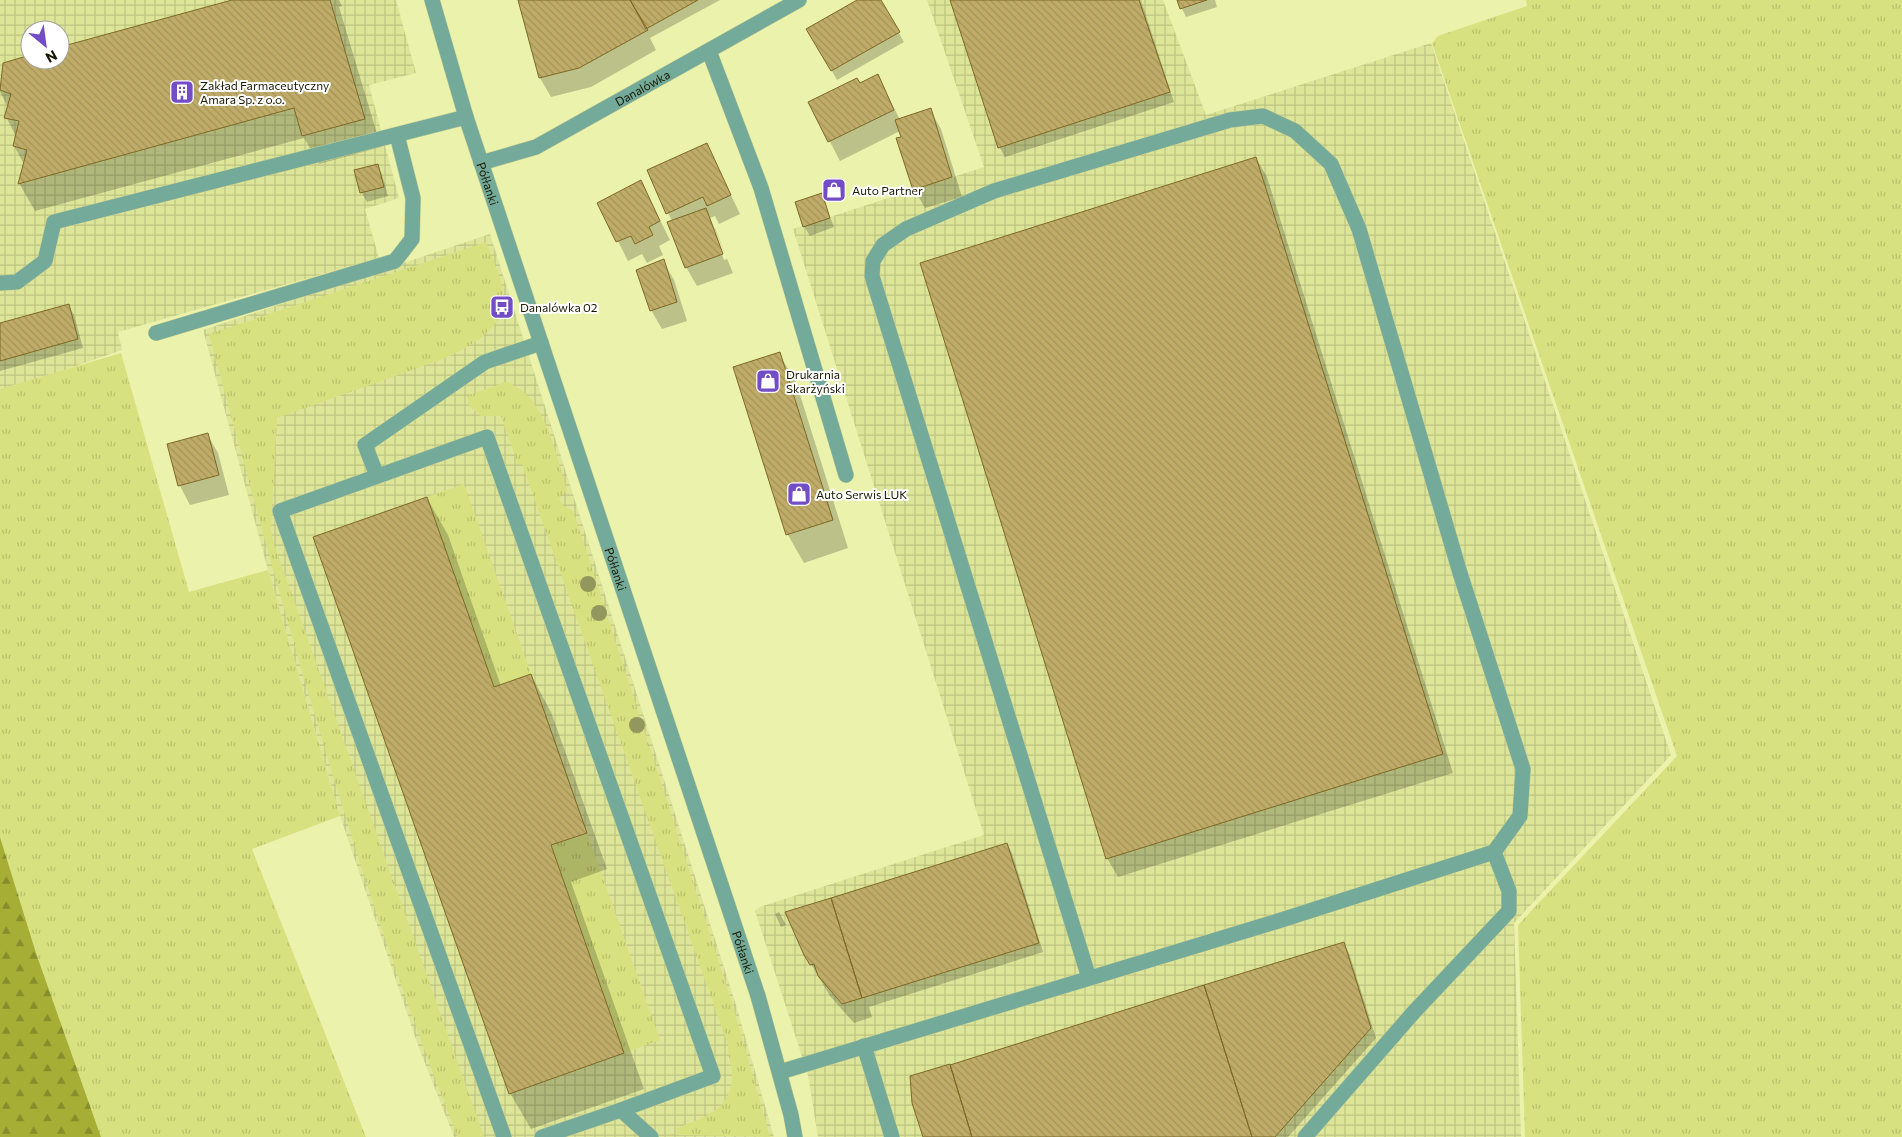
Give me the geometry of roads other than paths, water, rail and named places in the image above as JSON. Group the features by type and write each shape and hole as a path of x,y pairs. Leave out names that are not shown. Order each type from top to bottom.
{"street":[{"name":"Półłanki","path":"432,0 481,163 755,987 780,1072 795,1137"},
{"name":"Danalówka","path":"481,163 536,147 799,0"},
{"path":"709,51 761,188 846,475"},
{"path":"780,1072 1089,978 1494,852 1520,816 1522,769 1460,573 1359,229 1331,164 1295,132 1263,116 1230,120 994,191 906,229 883,245 872,261 872,276 1089,978"},
{"path":"0,283 16,282 45,261 54,222 466,117"},
{"path":"156,333 395,261 412,239 413,198 397,135"},
{"path":"377,476 365,446 485,362 541,343"},
{"path":"504,1137 280,511 487,437 713,1076 542,1137"},
{"path":"1305,1137 1413,1013 1509,911 1508,891 1494,852"},
{"path":"864,1046 892,1137"},
{"path":"621,1110 651,1137"}],"place":[{"name":"Zakład Farmaceutyczny Amara Sp. z o.o.","path":"182,92"},
{"name":"Auto Partner","path":"834,190"},
{"name":"Danalówka 02","path":"502,307"},
{"name":"Drukarnia Skarżyński","path":"768,381"},
{"name":"Auto Serwis LUK","path":"799,494"}]}
